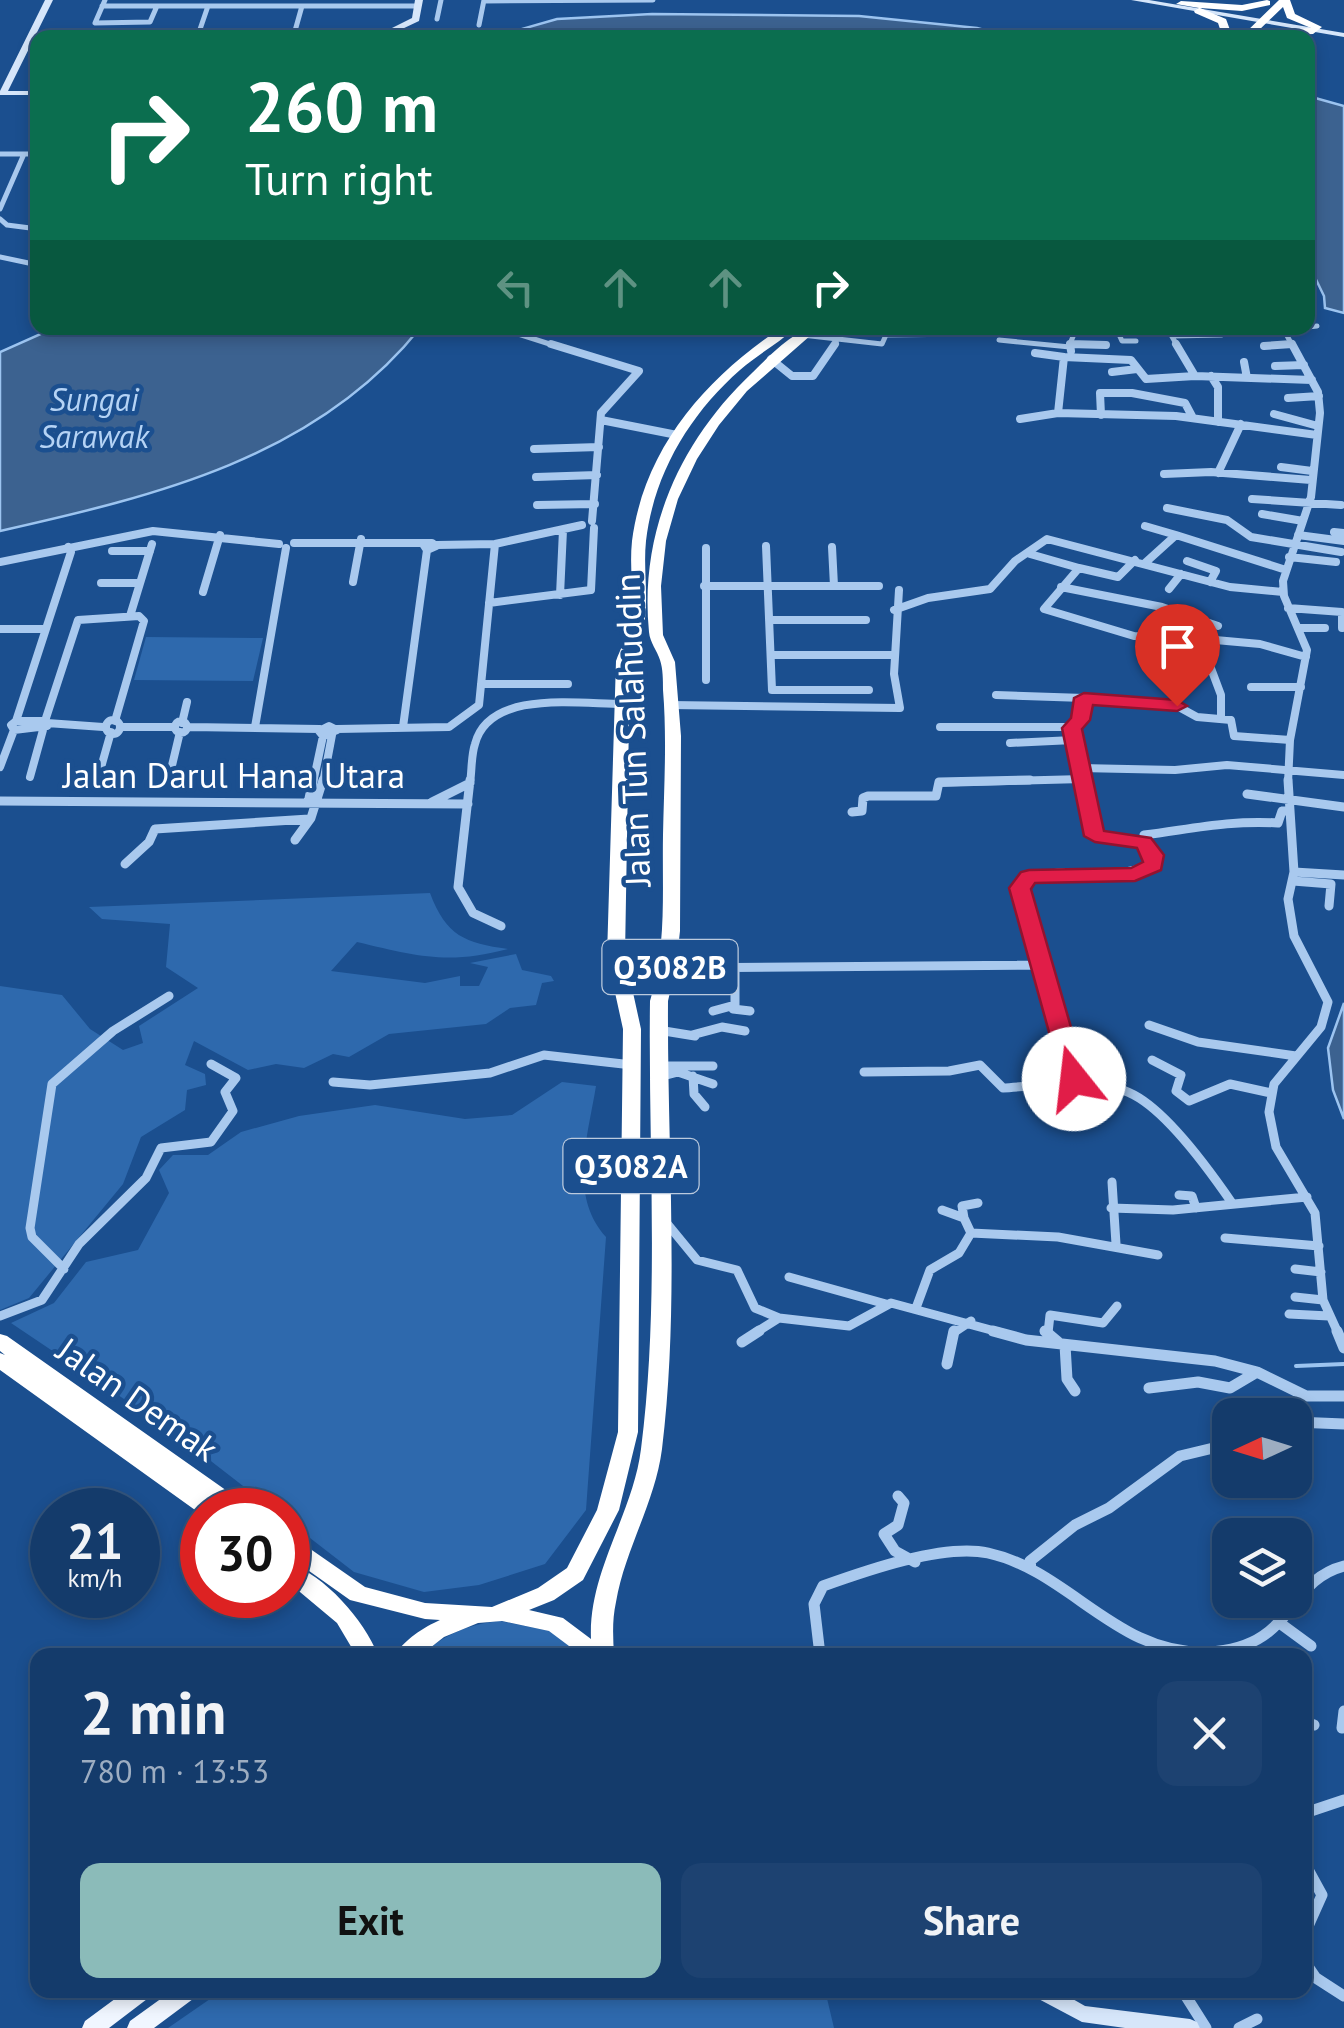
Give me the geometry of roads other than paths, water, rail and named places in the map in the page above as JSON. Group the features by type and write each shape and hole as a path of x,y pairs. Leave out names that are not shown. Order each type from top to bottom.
{"highway":[{"path":"1241,30 1285,0 1291,16 1316,29"},
{"path":"1181,4 1242,8 1269,1"},
{"path":"1250,30 1269,1"},
{"path":"1199,11 1222,21 1226,30"},
{"path":"1294,30 1316,29"},
{"name":"Jalan Tun Salahuddin","path":"416,1648 444,1627 494,1614 546,1594 575,1574 608,1510 623,1462 630,1396 632,1029 616,956 624,661 636,631 639,538 653,486 677,435 721,379 793,335"},
{"name":"Jalan Tun Salahuddin","path":"600,1648 602,1597 632,1526 651,1456 659,1001 670,968 668,658 656,639 656,567 662,518 707,428 796,335"},
{"path":"721,379 734,377 746,383"},
{"name":"Jalan Demak","path":"0,1341 208,1488"},
{"name":"Jalan Demak","path":"0,1360 180,1489"},
{"path":"310,1560 358,1594 425,1611 494,1614 555,1624 592,1648"},
{"path":"310,1588 360,1634 365,1648"}],"main road":[{"path":"93,2028 132,1998"},
{"path":"138,2028 178,1998"}],"street":[{"path":"3,84 40,0"},
{"path":"33,30 49,0"},
{"path":"437,19 441,0"},
{"path":"480,25 484,1 652,0"},
{"path":"1135,0 1257,19"},
{"path":"1156,0 1344,34"},
{"path":"158,6 150,22 95,23 103,3 419,3 413,21 393,30"},
{"path":"200,30 208,6"},
{"path":"294,30 302,6"},
{"path":"3,84 30,35"},
{"path":"3,84 30,91"},
{"path":"0,154 30,154"},
{"path":"0,208 24,154"},
{"path":"0,219 7,225 30,228"},
{"path":"0,257 30,263"},
{"path":"489,603 591,590 600,413 639,371 528,335"},
{"path":"816,335 836,342 882,344 886,335"},
{"path":"1071,347 1074,335"},
{"path":"1120,335 1122,340 1136,341"},
{"path":"1171,335 1194,376"},
{"path":"1287,335 1319,396 1320,423 1309,502 1286,570 1283,592 1307,645 1290,740 1287,800 1294,877 1288,898 1294,936 1328,1002 1321,1026 1271,1093 1270,1122 1276,1147 1315,1213 1323,1300 1344,1348"},
{"path":"999,340 1071,347 1106,345"},
{"path":"771,359 792,376 814,376 836,342"},
{"path":"1264,346 1292,344"},
{"path":"1035,354 1080,366 1080,358 1131,360 1146,379 1211,376 1312,380"},
{"path":"1057,424 1064,361"},
{"path":"1244,362 1247,378"},
{"path":"1275,366 1304,365"},
{"path":"1112,372 1137,369"},
{"path":"1211,376 1218,387 1218,422"},
{"path":"1102,415 1100,391 1106,391 1184,403 1193,418"},
{"path":"1288,398 1319,396"},
{"path":"1135,404 1139,415"},
{"path":"1020,420 1030,414 1057,414 1139,415 1241,424 1320,423"},
{"path":"1274,414 1320,423"},
{"path":"600,420 677,435"},
{"path":"1218,473 1241,424"},
{"path":"534,449 599,447"},
{"path":"1282,467 1312,479"},
{"path":"1164,474 1312,479"},
{"path":"536,476 597,475"},
{"path":"1256,481 1312,479"},
{"path":"1252,499 1341,505"},
{"path":"536,506 595,504"},
{"path":"1167,508 1173,506 1225,522 1247,530 1251,537 1292,551 1340,552"},
{"path":"1262,514 1303,521"},
{"path":"0,564 153,531 220,535 286,545 361,540 425,547 494,544 593,525"},
{"path":"1145,526 1286,570"},
{"path":"560,595 563,530"},
{"path":"1334,532 1344,533"},
{"path":"202,592 220,535"},
{"path":"1146,563 1176,535"},
{"path":"1298,535 1344,541"},
{"path":"894,610 928,598 990,588 1015,561 1048,539 1210,582 1283,592"},
{"path":"353,582 361,540"},
{"path":"0,726 107,729 119,724 328,732 454,725 479,705 494,544"},
{"path":"1260,544 1336,562"},
{"path":"255,728 286,545"},
{"path":"766,546 772,690 869,690"},
{"path":"112,551 151,547 130,616"},
{"path":"404,727 425,547"},
{"path":"832,547 834,586"},
{"path":"0,767 70,552 68,548"},
{"path":"706,548 706,680"},
{"path":"1030,554 1118,577 1134,560"},
{"path":"1187,561 1216,570 1210,582"},
{"path":"1079,568 1044,609 1134,636 1260,644 1306,657"},
{"path":"1170,589 1181,574"},
{"path":"102,582 140,582"},
{"path":"704,586 878,586"},
{"path":"1060,587 1176,611 1218,626"},
{"path":"670,705 900,708 894,655 894,610 899,590"},
{"path":"1288,608 1342,612 1342,628"},
{"path":"1176,611 1173,621 1179,626"},
{"path":"30,777 78,620 130,616 144,621 119,724"},
{"path":"769,620 866,620"},
{"path":"1298,628 1325,628"},
{"path":"0,629 45,629"},
{"path":"1193,638 1188,654 1209,663 1220,695 1221,719"},
{"path":"772,655 894,655"},
{"path":"481,684 568,684"},
{"path":"1251,687 1301,687"},
{"path":"996,694 1177,706 1192,716 1234,722 1234,736 1290,740"},
{"path":"940,727 1072,728 1080,720 1084,698"},
{"path":"169,778 187,702"},
{"path":"501,926 474,915 462,903 458,887 474,741 481,726 492,718 532,706 622,704"},
{"path":"1072,728 1095,836 1144,842"},
{"path":"98,778 107,729"},
{"path":"295,840 309,827 328,732"},
{"path":"1010,743 1073,740"},
{"path":"1080,768 1174,770 1228,765 1344,775"},
{"path":"852,812 862,812 863,798 868,796 936,796 939,782 1083,779"},
{"path":"430,804 470,783"},
{"path":"1247,794 1344,806"},
{"name":"Jalan Darul Hana Utara","path":"0,801 468,804"},
{"path":"1078,1084 1039,965 1022,882 1046,874 1140,873 1153,865 1144,835 1202,828 1226,820 1278,822 1282,811 1290,810"},
{"path":"125,864 149,842 155,829 309,818"},
{"path":"1294,877 1344,875"},
{"path":"1294,877 1331,884 1329,906"},
{"path":"670,968 1039,965"},
{"path":"732,1009 735,967"},
{"path":"64,1269 32,1237 30,1228 52,1084 113,1031 169,996"},
{"path":"713,1012 750,1011"},
{"path":"1149,1025 1198,1042 1296,1056"},
{"path":"692,1035 722,1027 745,1031"},
{"path":"658,1030 711,1036"},
{"path":"333,1082 370,1085 424,1076 490,1073 544,1055 632,1066"},
{"path":"1152,1060 1180,1074 1176,1092 1189,1101 1230,1084 1271,1093"},
{"path":"0,1316 42,1300 79,1244 146,1178 161,1148 209,1144 233,1111 224,1092 236,1078 211,1064"},
{"path":"659,1072 712,1066"},
{"path":"864,1072 948,1071 980,1066 1002,1088 1078,1084 1139,1091 1198,1154 1232,1203"},
{"path":"659,1072 678,1072 713,1084"},
{"path":"693,1076 694,1094 705,1107"},
{"path":"1112,1182 1116,1244"},
{"path":"1179,1196 1192,1196 1196,1208"},
{"path":"1111,1208 1196,1208 1307,1197"},
{"path":"916,1308 930,1270 959,1254 970,1233 962,1206 978,1203"},
{"path":"942,1210 964,1218"},
{"path":"658,1215 697,1260 737,1270 755,1308 780,1318 849,1326 886,1304"},
{"path":"970,1233 1116,1244 1158,1255"},
{"path":"1225,1238 1319,1246"},
{"path":"1295,1269 1321,1272"},
{"path":"790,1277 1026,1340 1155,1351 1258,1372 1306,1396 1344,1396"},
{"path":"1295,1296 1323,1300"},
{"path":"1075,1391 1067,1380 1062,1344 1046,1331 1050,1315 1103,1323 1117,1306"},
{"path":"1290,1314 1331,1321"},
{"path":"742,1342 780,1318"},
{"path":"947,1364 954,1331 970,1322"},
{"path":"1149,1388 1198,1382 1230,1388 1258,1372"},
{"path":"1312,1423 1344,1424"},
{"path":"1031,1569 1030,1561 1075,1525 1109,1508 1180,1456 1212,1448"},
{"path":"898,1496 904,1504 898,1525 884,1534 896,1551 914,1562"},
{"path":"819,1648 814,1604 824,1586 969,1550 986,1552 1031,1569 1132,1639 1164,1648"},
{"path":"1237,1648 1281,1624 1302,1600 1308,1582 1320,1572 1344,1566"},
{"path":"1281,1624 1312,1646"},
{"path":"1342,1728 1344,1711"},
{"path":"1312,1812 1344,1800"},
{"path":"1312,1877 1322,1895 1312,1917"},
{"path":"1312,1972 1344,1996"},
{"path":"1050,1998 1080,2021 1190,2028"},
{"path":"1187,1998 1206,2028"},
{"path":"1239,2028 1257,2018"}],"water":[{"path":"652,14 859,16 985,30 518,30 557,19"},
{"path":"1315,98 1344,106 1344,313 1325,308 1315,277"},
{"name":"Sungai Sarawak","path":"38,335 413,335 378,373 332,410 282,440 174,486 0,531 0,352"},
{"path":"1344,1003 1344,1119 1333,1090 1328,1048"}],"waterway":[{"path":"1296,1366 1344,1364"}]}
